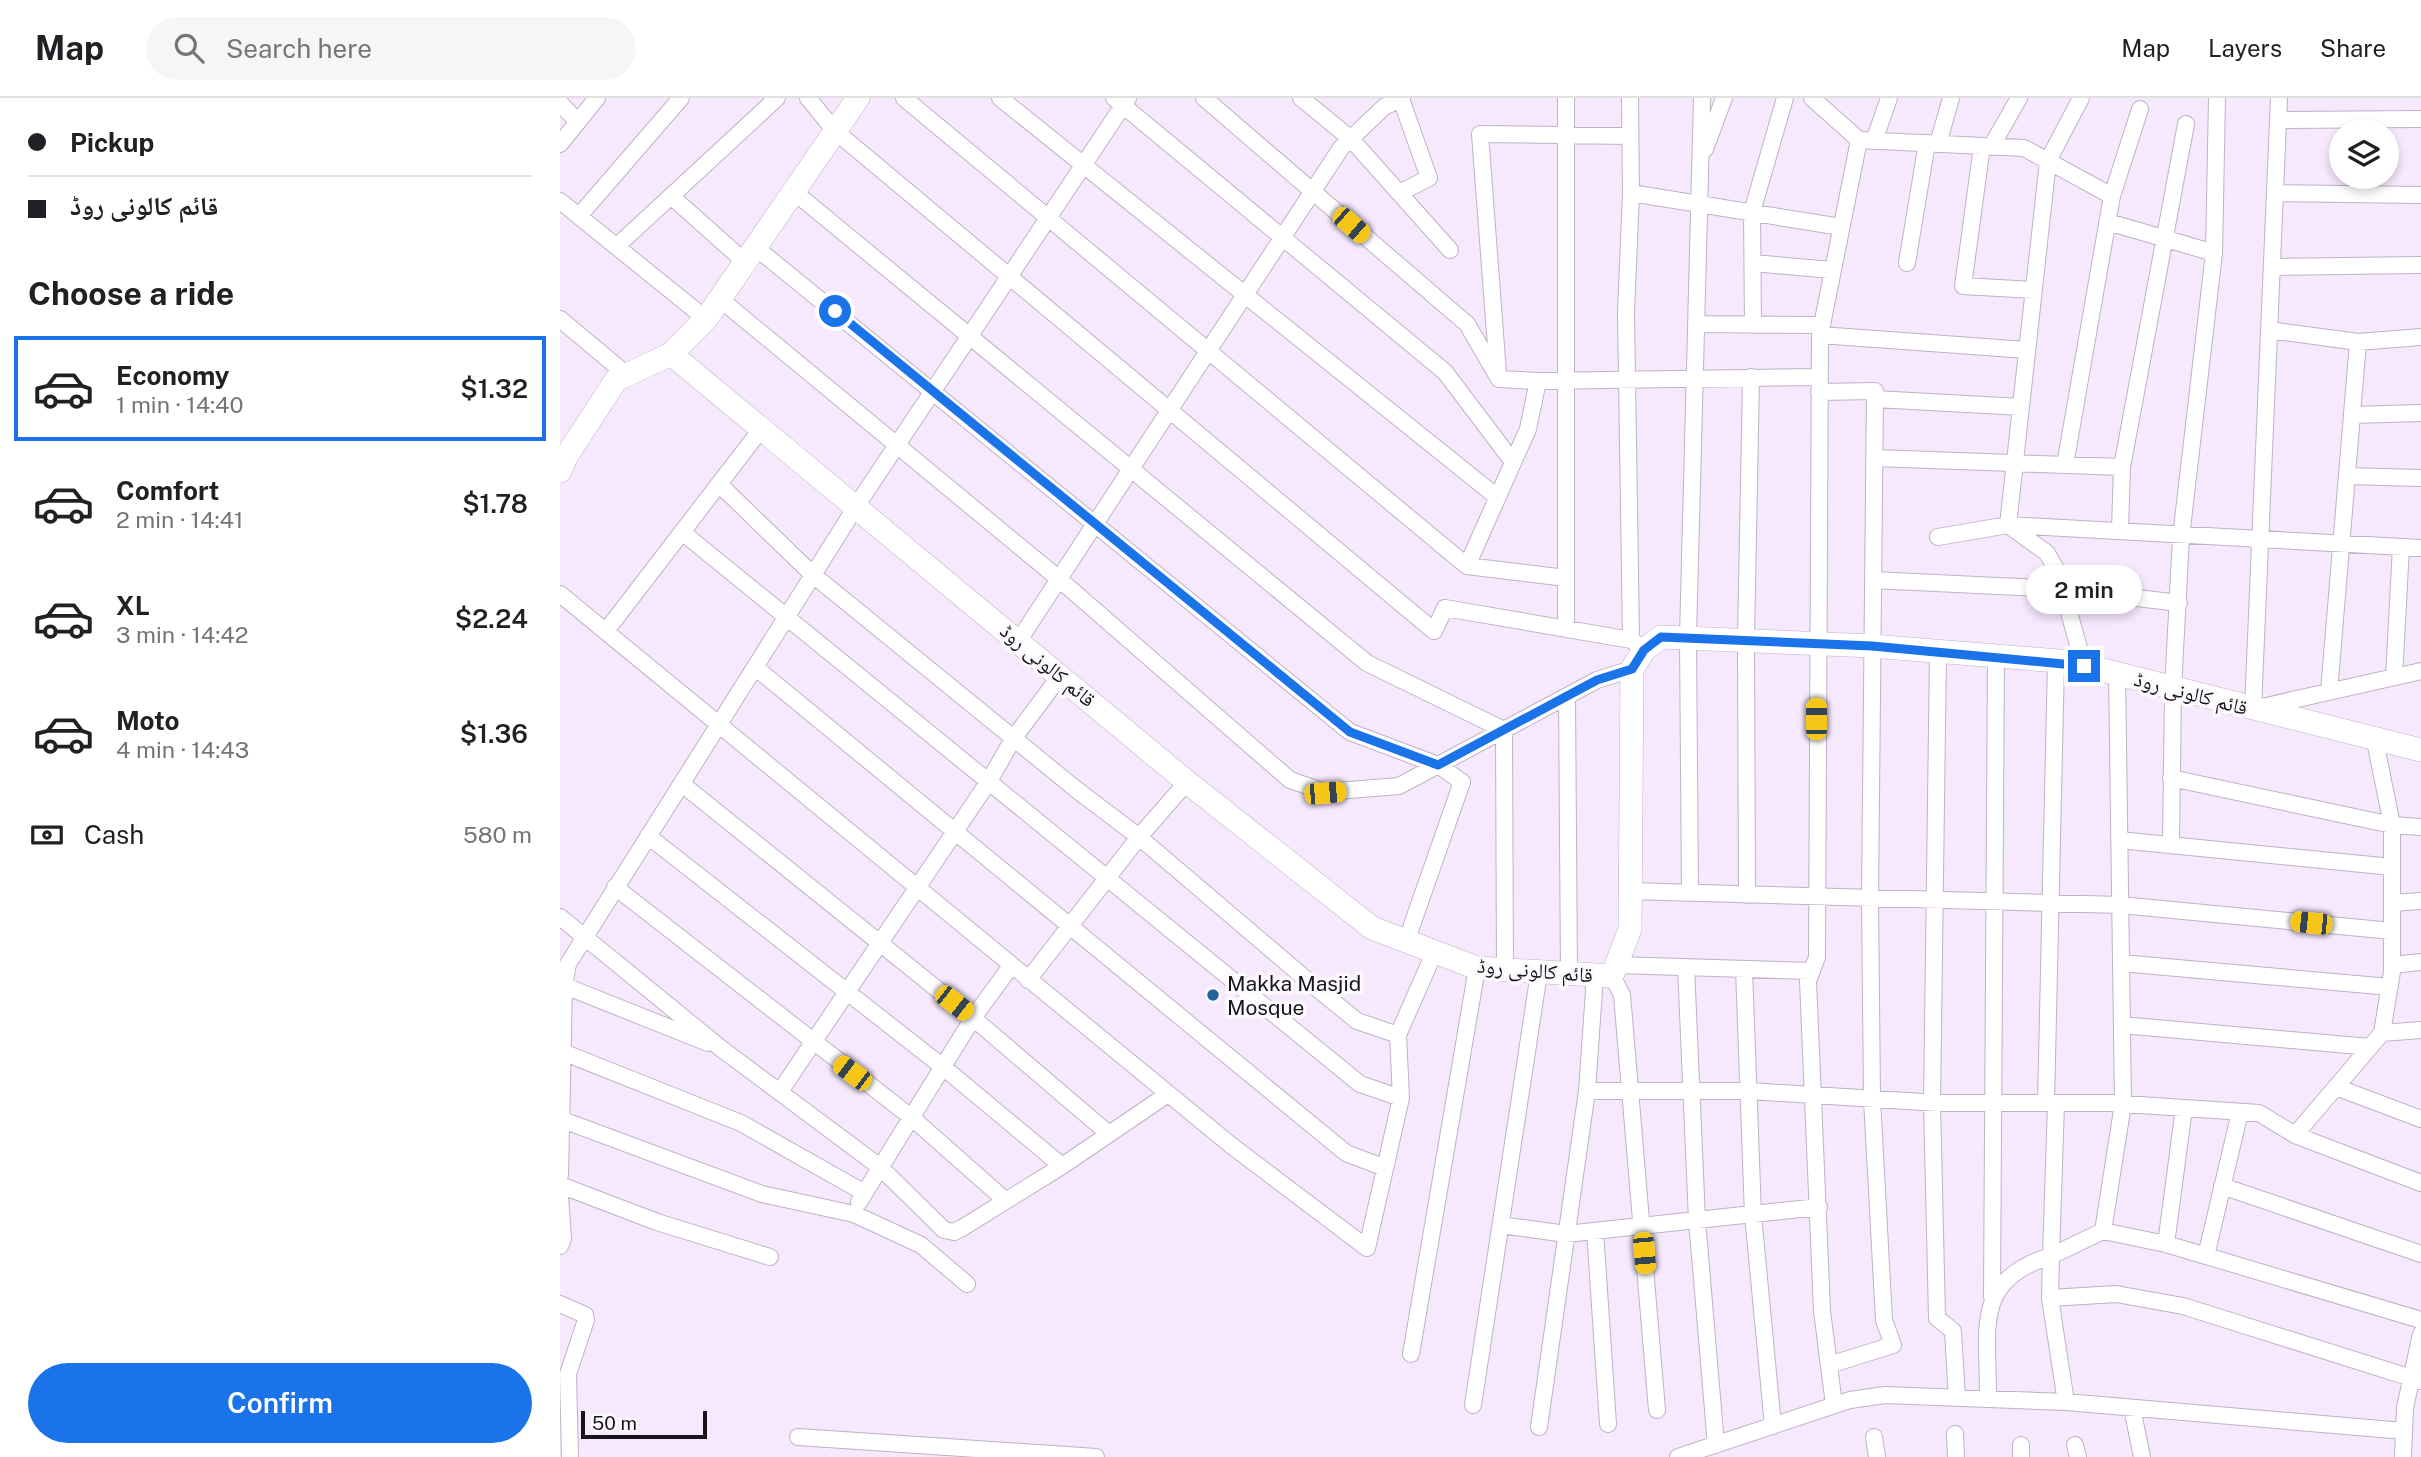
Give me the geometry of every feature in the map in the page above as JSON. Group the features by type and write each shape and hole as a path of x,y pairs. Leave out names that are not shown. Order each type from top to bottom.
{"street":[{"path":"560,144 597,98"},
{"path":"579,216 681,98"},
{"path":"617,246 777,98"},
{"path":"808,98 835,131 1434,631 1444,608 1566,628 1636,653"},
{"path":"562,460 616,380 671,354 706,319 858,98"},
{"path":"904,98 1467,566 1566,578"},
{"path":"1000,98 1497,497"},
{"path":"1204,98 1467,324 1499,379"},
{"path":"1301,98 1350,139 1450,250"},
{"path":"1019,640 1312,192 1381,102 1402,98 1429,178 1399,193"},
{"path":"1566,98 1566,628"},
{"path":"1630,98 1627,379 1636,653"},
{"path":"1690,893 1688,637 1702,98"},
{"path":"1700,162 1724,98"},
{"path":"1753,325 1752,212 1785,98"},
{"path":"1812,98 1866,140 2024,148 2112,196"},
{"path":"1834,1405 1822,1311 1815,1095 1808,981 1816,957 1820,330 1841,227 1866,140 1889,98"},
{"path":"1908,263 1933,144 1951,98"},
{"path":"2019,98 1987,146 1963,286 2034,290"},
{"path":"2008,525 2048,161 2081,98"},
{"path":"2171,844 2173,689 2181,537 2214,253 2217,98"},
{"path":"2279,98 2253,709 2421,671"},
{"path":"560,1175 562,985 568,964 583,936 720,726 812,574 1010,277 1121,100 1282,238 1445,372 1513,462"},
{"path":"560,103 578,122"},
{"path":"2064,465 2112,196 2140,109"},
{"path":"2278,120 2421,119"},
{"path":"2120,530 2122,467 2186,124"},
{"path":"1499,379 1480,134 1629,136"},
{"path":"793,191 1367,663 1504,730"},
{"path":"1631,193 1841,227"},
{"path":"2275,193 2421,195"},
{"path":"671,196 934,390 1350,732 1438,765 1462,782 1406,942"},
{"path":"560,201 706,319"},
{"path":"2108,222 2214,253"},
{"path":"1753,263 1832,270"},
{"path":"2272,267 2421,265"},
{"path":"720,299 1059,579 1290,780 1325,793 1399,786 1597,680 1636,653"},
{"path":"560,319 627,374"},
{"path":"1696,324 1820,330 2028,350"},
{"path":"2269,330 2358,342 2421,337"},
{"path":"2329,692 2358,342"},
{"name":"قائم کالونی روڈ","path":"671,354 857,505 1186,782 1372,928 1477,968 1569,975 1608,972 1630,929 1636,653 1661,637 1872,646 2056,661 2375,741 2421,750"},
{"path":"1499,379 1538,382 1751,377 1875,391 1870,898 1872,1099 1884,1320 1893,1345 1829,1365"},
{"path":"1747,895 1746,640 1751,377"},
{"path":"1467,566 1528,429 1538,382"},
{"path":"1875,398 2021,407"},
{"path":"2352,415 2421,413"},
{"path":"606,631 762,428"},
{"path":"1875,458 2122,467"},
{"path":"2347,477 2421,478"},
{"path":"719,484 812,574 1013,739 1139,837 1357,1021 1398,1035"},
{"path":"2008,525 2047,553 2062,589 2084,666"},
{"path":"1938,537 2008,525 2120,530 2181,537 2421,548"},
{"path":"682,532 1360,1084 1401,1098"},
{"path":"2394,677 2401,547"},
{"path":"1873,580 2062,589 2179,603"},
{"path":"560,594 1168,1094 1367,1248 1401,1098 1398,1035 1434,953"},
{"path":"1938,652 1937,902 1932,1102 1937,1318 1953,1331 1957,1398"},
{"path":"1988,1399 1992,1297 1996,656"},
{"path":"2056,661 2049,904 2050,1298 2066,1402"},
{"path":"756,668 1346,1153 1385,1168"},
{"path":"2103,1231 2123,1104 2116,674"},
{"path":"781,1090 989,781 1013,739 1060,676"},
{"path":"1567,696 1569,975"},
{"path":"1504,730 1505,970"},
{"path":"2295,1135 2382,1033 2392,965 2392,825 2375,741"},
{"path":"2171,778 2392,825 2421,827"},
{"path":"1028,980 1139,837 1186,782"},
{"path":"682,784 878,945 973,1018 1109,1134"},
{"path":"648,836 943,1067 1062,1166"},
{"path":"2119,840 2392,867"},
{"path":"615,887 812,1043 911,1117 1005,1200"},
{"path":"1630,891 1937,902 2120,905 2392,931"},
{"path":"2392,903 2421,901"},
{"path":"560,917 723,1050 781,1090 880,1167 944,1230 954,1232 962,1228 1062,1166 1168,1094"},
{"path":"2392,965 2421,962"},
{"path":"2121,963 2389,987"},
{"path":"854,1214 863,1192 973,1018 1011,966"},
{"path":"1608,972 1686,967 1812,971"},
{"path":"1686,967 1697,1220 1716,1445"},
{"path":"1411,1354 1477,968"},
{"path":"1744,969 1753,1214 1773,1426"},
{"path":"1539,1427 1587,1091 1608,972"},
{"path":"1608,972 1622,995 1657,1410"},
{"path":"1473,1405 1539,974"},
{"path":"562,985 723,1050"},
{"path":"2122,1025 2370,1047"},
{"path":"2382,1033 2421,1030"},
{"path":"561,1051 741,1123 863,1192"},
{"path":"2336,1087 2421,1119"},
{"path":"1587,1091 1748,1091 1932,1102 2123,1104 2259,1113 2295,1135 2421,1183"},
{"path":"2166,1244 2184,1108"},
{"path":"2206,1256 2240,1112"},
{"path":"562,1120 762,1194 854,1214 921,1245 967,1284"},
{"path":"560,1185 657,1222 770,1257"},
{"path":"2222,1186 2421,1254"},
{"path":"560,1196 560,1246"},
{"path":"1500,1224 1566,1234 1819,1207"},
{"path":"1595,1231 1608,1424"},
{"path":"1992,1297 2008,1275 2027,1263 2051,1256 2103,1231 2166,1244 2421,1320"},
{"path":"2050,1298 2116,1294 2183,1306 2416,1380"},
{"path":"560,1304 579,1311 585,1315 586,1320 568,1374 570,1457"},
{"path":"2403,1457 2404,1431 2416,1380 2421,1334"},
{"path":"1678,1457 1834,1405 1885,1395 2066,1402 2404,1431"},
{"path":"2132,1408 2142,1457"},
{"path":"1955,1434 1956,1457"},
{"path":"798,1437 891,1450 1096,1457"},
{"path":"1874,1437 1877,1457"}],"place":[{"name":"Makka Masjid Mosque","path":"1213,995"}],"route":[{"path":"835,311 1350,732 1438,765 1597,680 1632,669 1644,650 1661,637 1872,646 2071,662 2084,666"}]}
